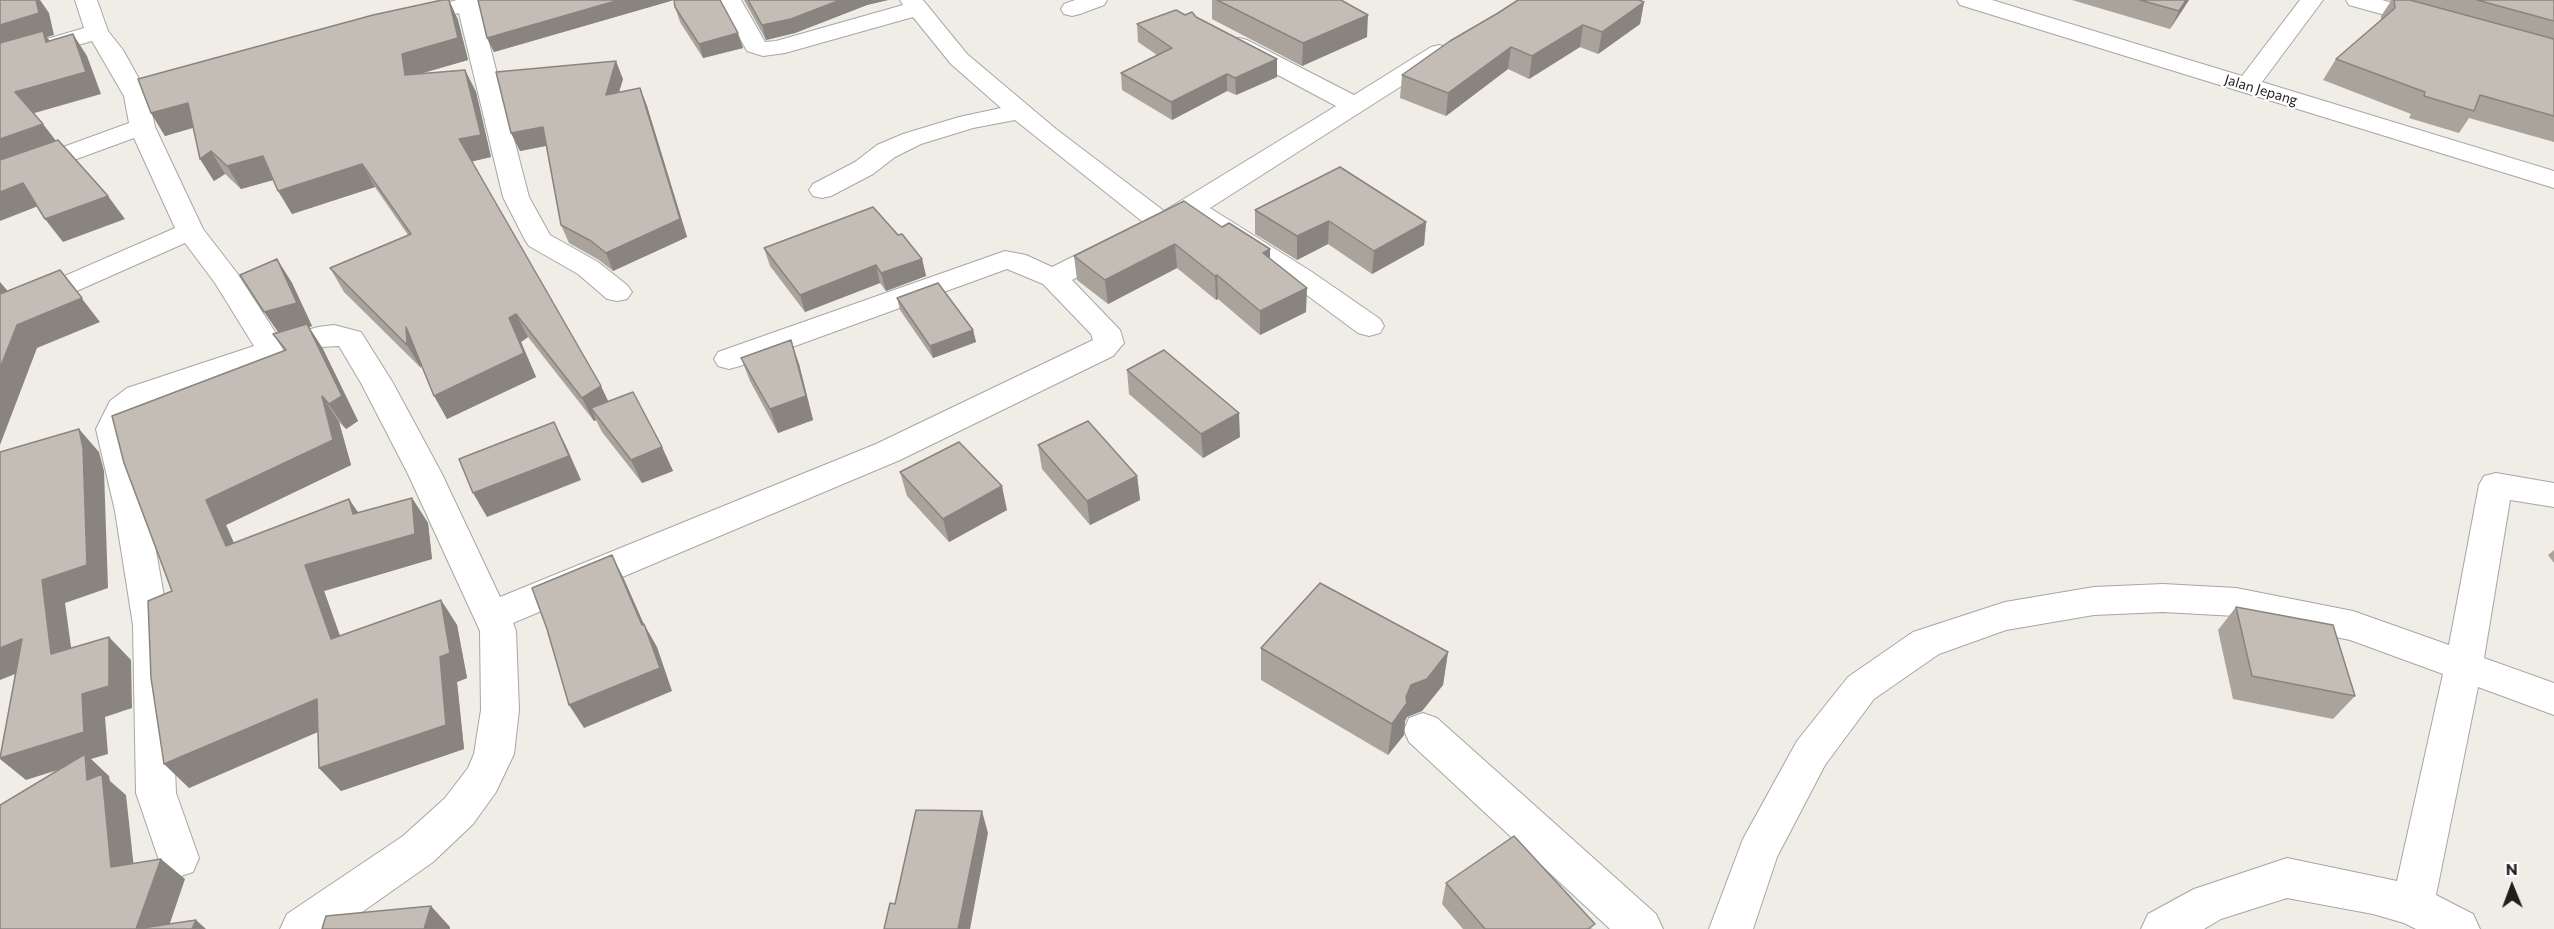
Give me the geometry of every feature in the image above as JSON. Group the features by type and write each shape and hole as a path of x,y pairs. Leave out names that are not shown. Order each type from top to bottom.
{"street":[{"path":"86,0 97,32 111,50 136,96 142,127 190,231 227,279 272,351"},
{"path":"730,0 755,46 763,49 777,48 915,4 959,59 1162,223"},
{"path":"1072,9 1096,0"},
{"name":"Jalan Jepang","path":"1968,0 2554,180"},
{"path":"2247,86 2312,0"},
{"path":"2357,0 2445,25"},
{"path":"389,24 476,2 516,197 539,240 588,268 617,292"},
{"path":"0,60 97,32"},
{"path":"1216,32 1354,105"},
{"path":"1053,278 1191,208 1463,37"},
{"path":"136,96 180,83"},
{"path":"822,190 864,168 886,151 912,139 968,122 1021,111"},
{"path":"0,178 142,127"},
{"path":"1191,208 1302,278 1369,326"},
{"path":"0,315 190,231"},
{"path":"492,616 888,452 1102,349 1109,343 1105,330 1053,278 1016,261 1005,260 729,359"},
{"path":"178,858 156,793 151,625 132,511 112,429 122,409 138,396 318,337 334,335 350,339 377,383 425,474 492,616 498,631 500,710 494,754 482,780 459,811 418,849 302,929"},
{"path":"2413,905 2463,668 2496,485 2554,495"},
{"path":"1731,929 1758,852 1811,753 1861,688 1926,643 2005,616 2094,601 2163,598 2236,602 2353,626 2463,668 2554,699"},
{"path":"1424,730 1641,929"},
{"path":"2163,929 2209,903 2287,878 2373,894 2413,905 2458,929"}],"building":[{"path":"0,0 36,0 39,13 0,25"},
{"path":"449,0 458,38 402,54 405,75 465,70 481,135 459,139 601,386 582,398 516,314 509,318 524,353 434,396 406,327 407,345 330,268 411,234 362,164 278,191 263,156 227,166 211,151 200,159 188,103 151,113 138,79 373,15"},
{"path":"478,0 619,0 487,38"},
{"path":"674,0 720,0 738,33 699,44 675,7"},
{"path":"748,0 840,0 791,19 762,25"},
{"path":"1217,0 1341,0 1368,15 1303,43"},
{"path":"1518,0 1639,0 1644,2 1602,32 1583,25 1532,56 1511,47 1448,93 1402,75 1450,41"},
{"path":"2140,0 2186,0 2179,11"},
{"path":"2394,0 2410,0 2554,39 2554,116 2480,95 2474,111 2424,96 2425,92 2336,59 2395,8"},
{"path":"2477,0 2554,0 2554,21"},
{"path":"1176,10 1185,15 1192,12 1196,17 1277,59 1235,78 1227,74 1171,102 1121,73 1172,48 1137,24"},
{"path":"43,31 46,42 73,34 86,72 15,92 43,124 0,139 0,43"},
{"path":"616,61 606,95 640,88 680,219 606,253 591,241 561,225 543,127 511,133 496,72"},
{"path":"58,140 108,196 45,219 23,183 0,192 0,160"},
{"path":"1340,167 1426,222 1374,251 1329,221 1297,236 1255,210"},
{"path":"1184,201 1222,227 1229,223 1270,249 1263,253 1307,288 1260,311 1175,244 1105,280 1074,256"},
{"path":"873,207 898,235 902,234 922,259 881,273 876,265 800,295 764,248"},
{"path":"277,259 297,303 264,312 240,275"},
{"path":"60,270 82,298 17,325 0,368 0,294"},
{"path":"938,283 973,330 930,346 897,298"},
{"path":"307,324 342,396 329,404 322,396 333,440 206,500 226,546 349,499 353,514 412,498 415,534 305,565 331,639 441,600 450,653 440,657 446,725 319,768 317,699 164,764 151,678 148,601 172,591 124,463 112,416 286,350 273,334"},
{"path":"791,340 806,396 770,409 741,358"},
{"path":"1164,350 1239,413 1201,434 1127,370"},
{"path":"633,392 662,447 631,460 591,408"},
{"path":"1088,421 1137,476 1087,501 1038,445"},
{"path":"554,422 569,456 473,493 459,459"},
{"path":"79,429 83,448 87,565 42,580 51,654 109,637 109,686 82,694 84,732 0,758 22,639 0,648 0,452"},
{"path":"959,442 1002,486 943,519 900,472"},
{"path":"612,555 642,625 644,624 660,668 569,705 547,629 532,588"},
{"path":"1320,583 1448,652 1427,679 1411,685 1406,697 1407,703 1392,724 1261,648"},
{"path":"2236,607 2333,625 2355,696 2252,676"},
{"path":"85,754 87,780 102,774 111,867 161,859 136,929 0,929 0,805"},
{"path":"916,810 982,811 958,929 884,929 890,903 895,904"},
{"path":"1514,836 1595,924 1588,929 1485,929 1446,883"},
{"path":"431,906 424,929 322,929 326,916"},
{"path":"196,920 192,929 136,929"}]}
